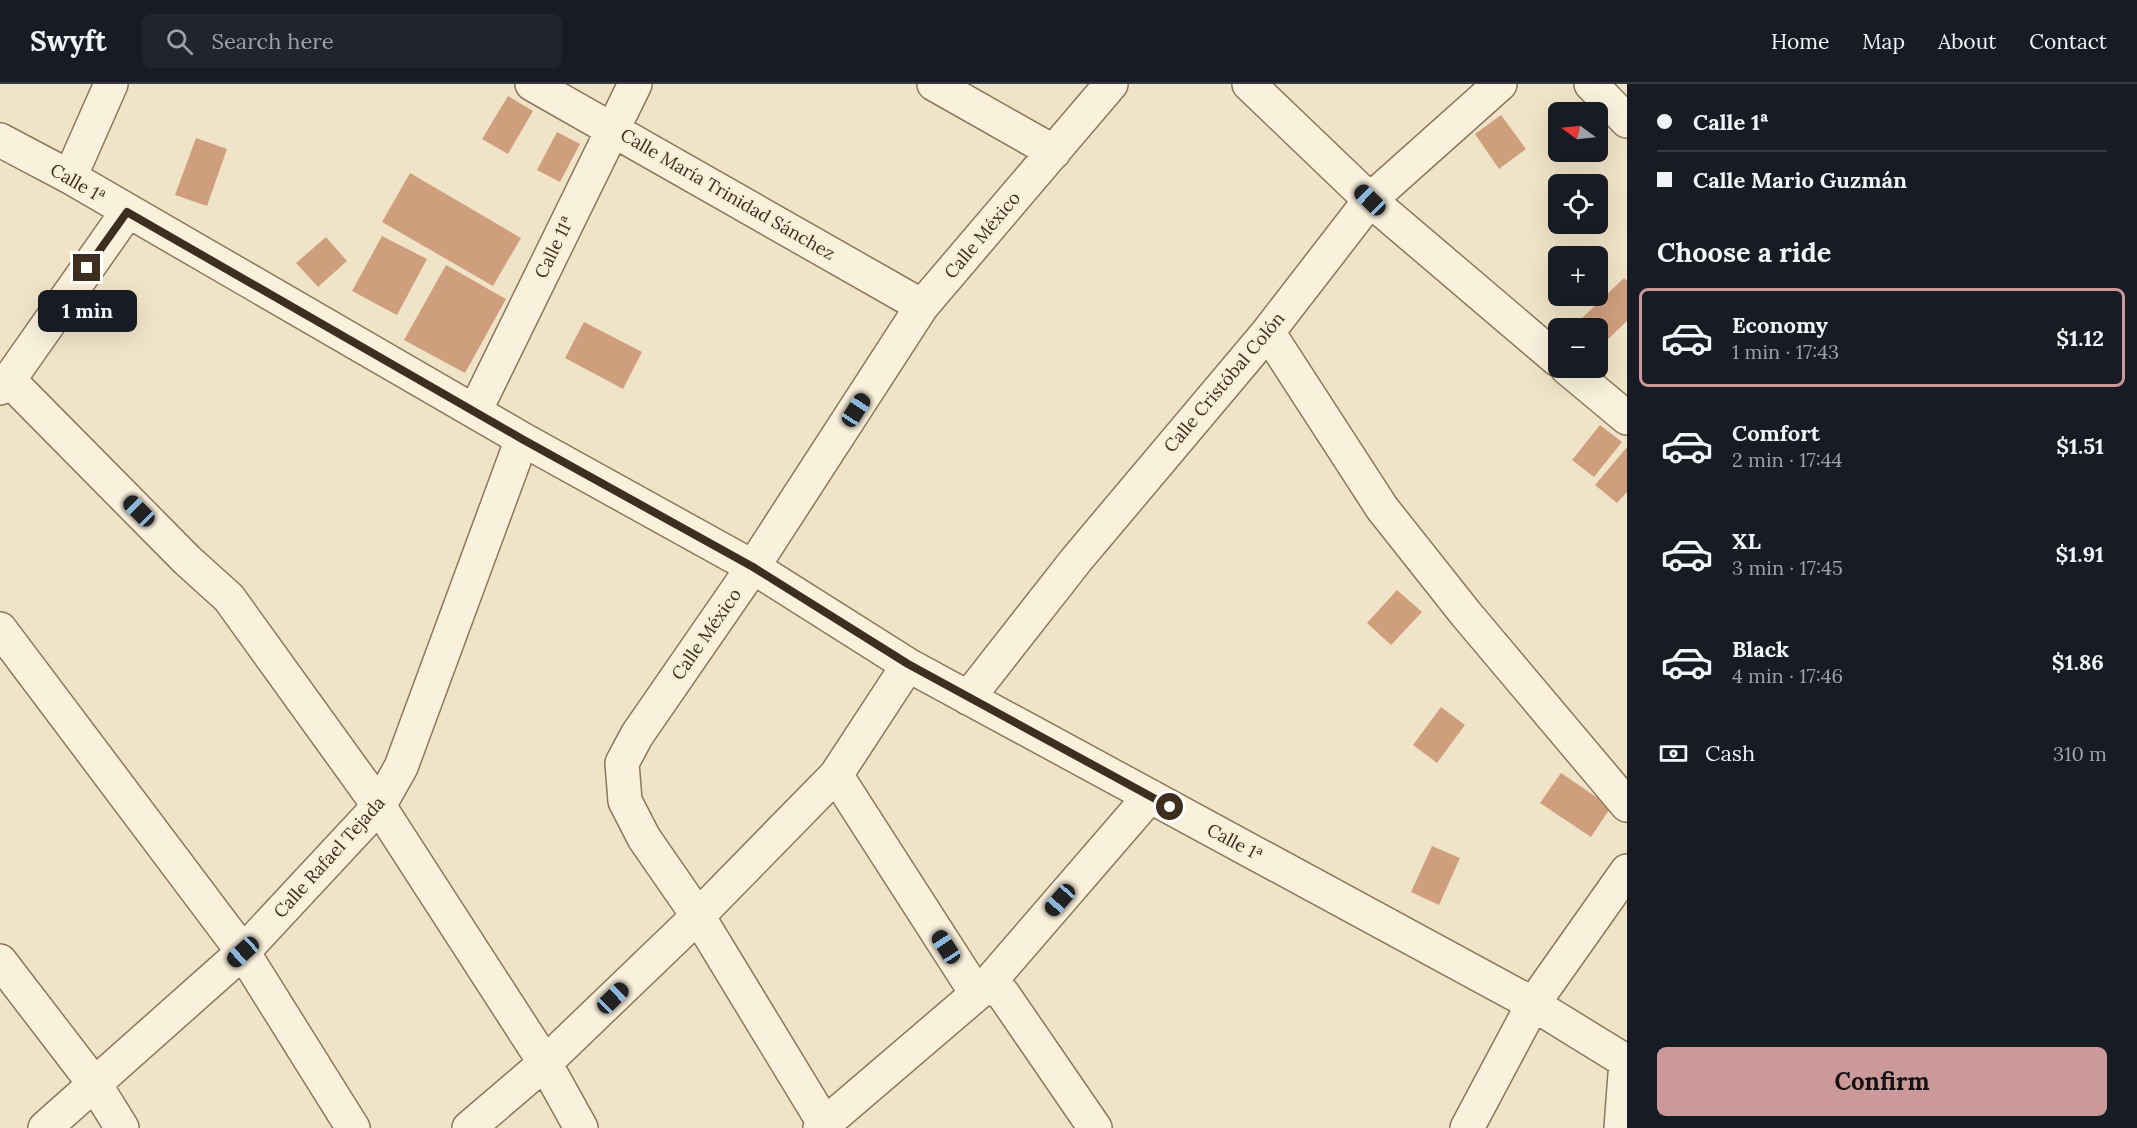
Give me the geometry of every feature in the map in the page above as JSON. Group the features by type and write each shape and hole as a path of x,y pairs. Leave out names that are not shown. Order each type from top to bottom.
{"street":[{"path":"70,177 111,84"},
{"name":"Calle María Trinidad Sánchez","path":"532,84 922,306"},
{"name":"Calle 11ª","path":"474,411 635,84"},
{"path":"934,84 1054,152"},
{"name":"Calle México","path":"824,1127 698,916 644,838 625,801 622,763 637,735 753,567 922,306 1111,84"},
{"path":"1249,84 1370,200 1548,351"},
{"name":"Calle Cristóbal Colón","path":"968,698 1077,559 1268,332 1370,200 1500,84"},
{"path":"1591,84 1627,121"},
{"name":"Calle 1ª","path":"0,140 70,177 522,439 753,567 908,664 968,698 1533,1004 1627,1061"},
{"path":"127,212 5,384 229,598 379,806 544,1063 581,1128"},
{"path":"1268,332 1382,508 1466,614 1627,805"},
{"path":"1579,378 1627,418"},
{"name":"Calle Rafael Tejada","path":"45,1128 96,1086 243,952 379,806 401,767 522,439"},
{"path":"2,635 243,952 353,1128"},
{"path":"469,1128 544,1063 698,916 836,775 908,664"},
{"path":"836,775 971,985 986,986 1003,994 1095,1128"},
{"path":"824,1127 986,986 1150,796"},
{"path":"1467,1128 1533,1004 1627,871"},
{"path":"0,961 96,1086 122,1128"},
{"path":"1621,1128 1627,1061"}],"building":[{"path":"508,96 533,111 508,154 482,139"},
{"path":"1501,115 1526,149 1499,169 1475,134"},
{"path":"557,132 580,144 560,182 537,170"},
{"path":"196,138 227,149 207,206 175,195"},
{"path":"410,173 521,238 493,286 382,222"},
{"path":"382,236 427,259 397,315 352,291"},
{"path":"326,237 347,261 318,287 296,263"},
{"path":"446,265 506,299 465,373 404,340"},
{"path":"1624,278 1627,281 1627,321 1608,339 1608,318 1582,318 1595,306 1608,306 1608,293"},
{"path":"584,322 642,352 623,389 565,358"},
{"path":"1600,425 1622,442 1594,477 1572,460"},
{"path":"1627,447 1627,492 1617,503 1595,485"},
{"path":"1397,590 1422,612 1391,645 1367,623"},
{"path":"1441,707 1465,725 1437,763 1413,745"},
{"path":"1561,773 1611,807 1591,837 1540,803"},
{"path":"1432,846 1460,858 1439,905 1411,892"}],"route":[{"path":"87,268 127,212 522,439 753,567 908,664 1170,807"}]}
